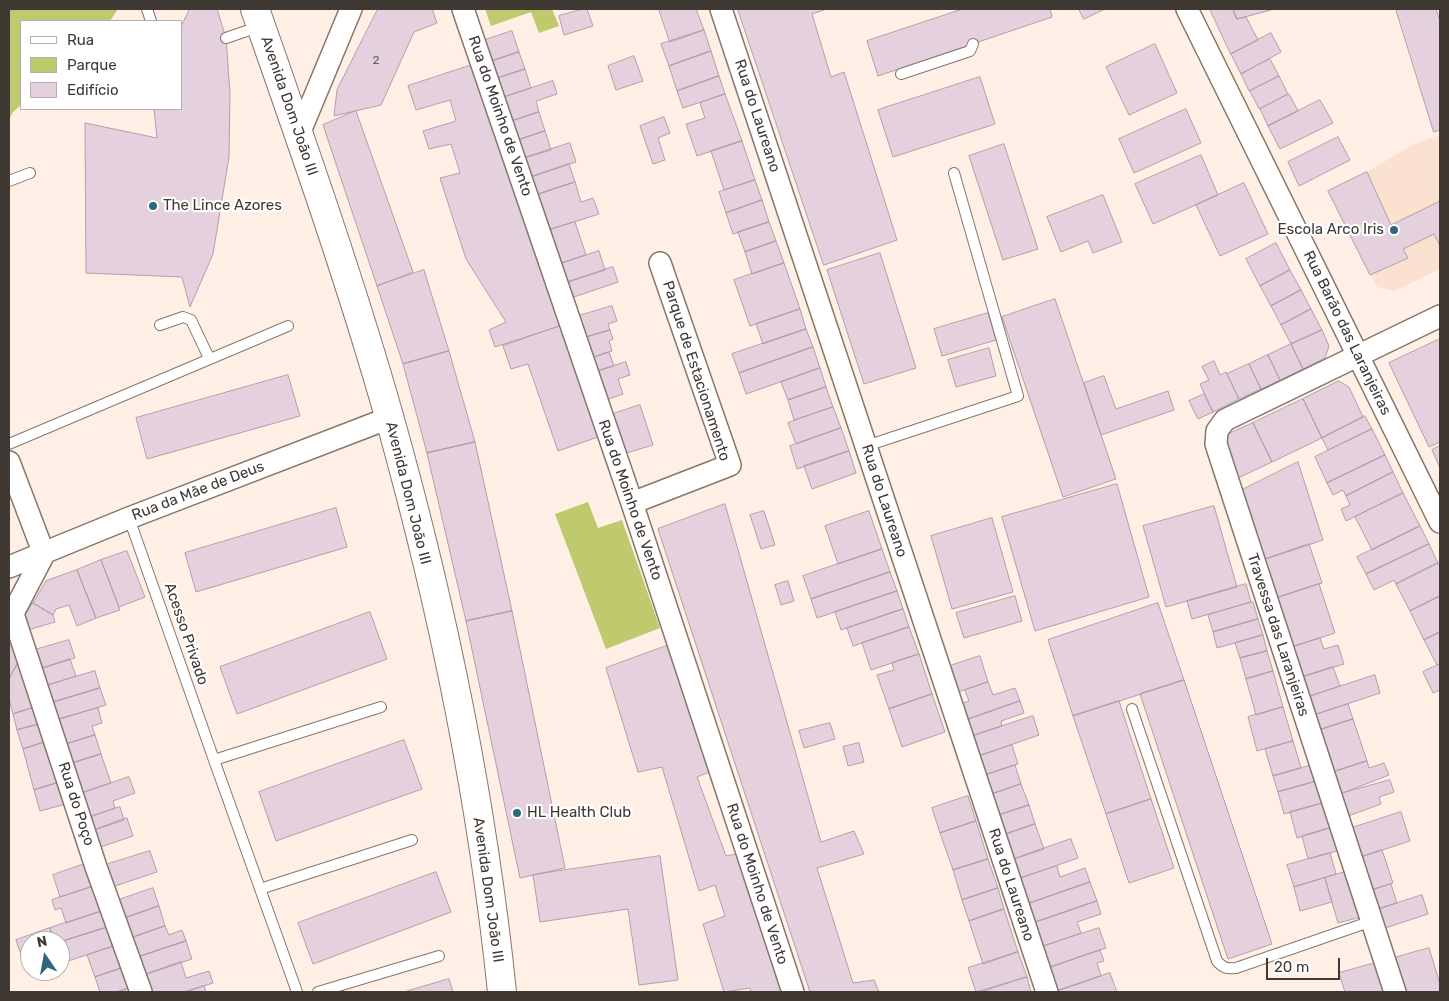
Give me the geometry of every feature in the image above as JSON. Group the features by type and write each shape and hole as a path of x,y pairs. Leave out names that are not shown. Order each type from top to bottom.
{"main road":[{"name":"Avenida Dom João III","path":"258,17 299,134 389,418 432,589 467,745 502,992"}],"street":[{"path":"299,134 351,9"},
{"name":"Rua do Moinho de Vento","path":"463,9 632,503 793,992"},
{"name":"Rua do Laureano","path":"721,9 1047,992"},
{"name":"Rua Barão das Laranjeiras","path":"1187,9 1440,522"},
{"name":"Parque de Estacionamento","path":"632,503 730,465 660,263"},
{"name":"Travessa das Laranjeiras","path":"1395,992 1216,444 1217,432 1225,420 1440,316"},
{"name":"Rua da Mãe de Deus","path":"9,567 129,518 389,418"},
{"path":"9,462 44,554 10,615"},
{"name":"Rua do Poço","path":"10,615 141,992"}],"lane":[{"path":"226,38 258,17"},
{"path":"900,74 970,51 972,44"},
{"path":"9,181 30,173"},
{"path":"866,446 1018,396 954,173"},
{"path":"160,325 184,317 191,320 208,358"},
{"path":"9,444 208,358 288,326"},
{"name":"Acesso Privado","path":"129,518 297,992"},
{"path":"214,760 380,707"},
{"path":"1132,709 1214,952 1221,966 1228,969 1236,968 1372,921"},
{"path":"260,889 412,840"},
{"path":"318,992 439,956"}],"shaded area":[{"name":"Escola Arco Iris","path":"1440,135 1440,269 1395,291 1377,287 1328,191 1367,172 1416,143"}],"green space":[{"path":"9,9 118,9 111,20 20,20 20,106 13,112 9,120"},
{"path":"485,9 552,9 559,26 539,33 531,12 491,26"},
{"path":"588,502 598,528 622,520 660,628 606,649 555,514"}],"building":[{"name":"The Lince Azores","path":"190,9 217,9 226,38 230,93 229,157 213,254 190,307 182,277 86,273 85,123 157,138 154,110 182,110 182,25"},
{"path":"378,9 432,9 437,23 414,32 381,105 334,116 337,90"},
{"path":"587,9 593,26 564,35 559,16"},
{"path":"659,9 696,9 704,30 670,42"},
{"path":"738,9 827,9 812,14 831,77 844,72 897,240 824,265"},
{"path":"963,9 1050,9 1052,17 878,76 867,41"},
{"path":"1079,9 1105,9 1084,19"},
{"path":"1210,9 1233,9 1237,19 1246,17 1258,40 1231,54"},
{"path":"1233,9 1271,9 1271,10 1237,19"},
{"path":"1396,9 1436,9 1440,21 1440,130 1434,132"},
{"path":"704,30 711,51 669,66 661,44"},
{"path":"512,31 519,52 486,63 479,42"},
{"path":"1271,33 1281,52 1241,74 1231,54"},
{"path":"1155,44 1177,93 1129,115 1106,67"},
{"path":"711,51 719,76 677,91 669,66"},
{"path":"519,52 525,69 492,80 486,63"},
{"path":"634,56 643,81 616,90 608,66"},
{"path":"1270,59 1279,76 1249,91 1241,74"},
{"path":"475,64 560,326 495,347 489,330 506,322 466,259 440,178 460,173 451,144 429,149 423,131 456,121 450,100 416,110 408,86"},
{"path":"525,69 531,88 498,99 492,80"},
{"path":"719,76 725,94 683,108 677,91"},
{"path":"1279,76 1288,94 1259,109 1250,91"},
{"path":"980,77 995,124 893,157 878,110"},
{"path":"553,81 557,94 536,101 539,112 506,123 498,99"},
{"path":"725,94 742,141 697,156 686,124 705,118 700,103"},
{"path":"1289,94 1298,111 1268,126 1260,109"},
{"path":"1320,100 1333,123 1280,149 1268,126"},
{"path":"1186,109 1201,143 1134,173 1119,139"},
{"path":"356,111 413,272 377,286 323,125"},
{"path":"539,112 545,131 512,142 506,123"},
{"path":"664,117 670,133 658,138 665,160 653,164 640,126"},
{"path":"545,131 551,150 518,160 512,142"},
{"path":"1338,137 1350,160 1299,186 1288,162"},
{"path":"742,141 755,180 724,190 711,151"},
{"path":"570,143 576,162 525,179 518,160"},
{"path":"1004,144 1038,249 1003,260 969,156"},
{"path":"1201,155 1218,195 1153,224 1135,184"},
{"path":"569,164 575,182 530,197 525,179"},
{"path":"1367,172 1391,225 1440,201 1440,246 1434,234 1403,249 1408,258 1370,275 1328,191"},
{"path":"755,180 762,200 726,213 719,192"},
{"path":"575,182 581,202 593,198 599,214 542,232 530,197"},
{"path":"1244,183 1268,234 1220,256 1196,205"},
{"path":"1103,195 1122,242 1093,253 1088,241 1061,252 1047,217"},
{"path":"762,200 769,222 733,234 726,213"},
{"path":"575,222 586,255 553,266 542,232"},
{"path":"769,222 776,241 745,252 738,232"},
{"path":"776,241 784,263 752,274 745,252"},
{"path":"1276,243 1290,270 1260,286 1246,259"},
{"path":"599,251 605,270 559,285 553,266"},
{"path":"880,253 916,368 864,384 827,270"},
{"path":"784,263 800,309 750,326 734,280"},
{"path":"613,267 618,282 565,300 559,285"},
{"path":"424,270 449,351 403,364 377,286"},
{"path":"1290,270 1301,290 1271,306 1260,286"},
{"path":"1301,290 1311,309 1281,325 1271,306"},
{"path":"1055,299 1116,479 1063,497 1002,317"},
{"path":"612,306 617,321 608,324 610,330 580,339 572,318"},
{"path":"800,309 806,329 763,344 756,324"},
{"path":"1311,309 1322,330 1291,344 1281,325"},
{"path":"988,313 996,340 942,356 934,329"},
{"path":"560,326 598,437 558,451 528,364 511,369 503,346"},
{"path":"806,329 813,347 739,373 732,354"},
{"path":"610,330 613,339 609,341 612,351 586,360 580,339"},
{"path":"1322,330 1329,346 1325,358 1303,369 1291,344"},
{"path":"1440,339 1440,442 1429,447 1389,363"},
{"path":"1291,344 1303,369 1280,380 1268,355"},
{"path":"813,347 820,368 746,394 739,373"},
{"path":"989,348 996,376 956,387 948,360"},
{"path":"449,351 475,442 427,453 403,364"},
{"path":"609,352 614,366 591,373 586,360"},
{"path":"1268,355 1280,380 1261,389 1249,364"},
{"path":"1214,361 1220,375 1226,372 1239,399 1213,412 1200,384 1209,380 1202,367"},
{"path":"626,362 630,375 618,379 623,394 600,402 591,373"},
{"path":"1249,364 1261,389 1239,399 1227,374"},
{"path":"820,368 826,387 788,400 781,382"},
{"path":"288,375 300,416 147,459 136,418"},
{"path":"1104,376 1116,409 1168,391 1174,410 1101,435 1084,383"},
{"path":"1339,381 1349,387 1363,417 1322,438 1303,399"},
{"path":"826,387 833,407 794,420 788,400"},
{"path":"1204,394 1213,412 1198,419 1189,401"},
{"path":"1303,399 1322,438 1272,462 1253,423"},
{"path":"640,405 653,445 620,455 607,416"},
{"path":"833,407 841,428 796,444 788,423"},
{"path":"1365,416 1372,429 1328,450 1322,438"},
{"path":"1253,423 1272,462 1238,478 1223,447 1226,435"},
{"path":"841,428 849,451 797,469 790,446"},
{"path":"1372,429 1385,455 1327,483 1315,457"},
{"path":"475,442 512,611 466,621 427,453"},
{"path":"1440,446 1440,468 1432,450"},
{"path":"849,451 856,473 812,489 804,466"},
{"path":"1385,455 1393,472 1346,496 1343,490 1333,495 1327,483"},
{"path":"1298,462 1323,540 1263,560 1240,491"},
{"path":"1393,472 1403,493 1346,521 1341,509 1350,505 1346,496"},
{"path":"1117,484 1149,597 1035,631 1002,517"},
{"path":"1403,493 1420,526 1372,550 1355,517"},
{"path":"725,504 821,842 854,831 864,854 817,868 853,983 874,980 879,992 810,992 658,529"},
{"path":"1214,506 1237,587 1166,607 1143,526"},
{"path":"336,508 347,547 196,592 185,553"},
{"path":"764,511 775,545 761,549 750,515"},
{"path":"869,511 882,549 838,564 825,526"},
{"path":"992,518 1013,592 952,609 931,536"},
{"path":"1420,526 1429,544 1366,574 1357,557"},
{"path":"1309,544 1322,583 1276,598 1263,560"},
{"path":"1429,544 1438,563 1396,584 1394,580 1374,590 1366,574"},
{"path":"882,549 890,572 811,599 803,576"},
{"path":"127,551 145,597 119,607 101,560"},
{"path":"101,560 120,610 96,618 77,570"},
{"path":"1438,563 1440,567 1440,596 1410,611 1396,584"},
{"path":"77,570 96,618 77,626 69,605 56,609 53,615 33,603 46,581"},
{"path":"890,572 897,591 817,618 811,599"},
{"path":"788,581 794,601 781,605 775,585"},
{"path":"1246,584 1251,602 1192,619 1187,601"},
{"path":"1319,584 1335,633 1292,647 1276,598"},
{"path":"897,591 903,609 841,630 835,612"},
{"path":"1015,596 1022,621 964,638 956,613"},
{"path":"1440,596 1440,632 1424,640 1410,611"},
{"path":"1253,602 1258,619 1213,632 1208,615"},
{"path":"33,603 53,615 55,622 28,630 24,617"},
{"path":"1158,603 1184,680 1073,716 1048,640"},
{"path":"903,609 909,627 853,646 847,628"},
{"path":"512,611 565,868 520,878 466,621"},
{"path":"370,612 387,659 237,714 220,667"},
{"path":"1258,619 1263,635 1217,648 1213,632"},
{"path":"909,627 919,654 871,670 862,643"},
{"path":"1440,632 1440,664 1437,665 1424,640"},
{"path":"1263,635 1267,651 1240,658 1235,643"},
{"path":"1320,638 1324,649 1338,645 1344,664 1302,677 1292,647"},
{"path":"69,640 75,658 37,670 31,651"},
{"path":"9,645 23,653 9,679"},
{"path":"669,645 712,771 697,777 726,856 741,853 786,992 751,992 750,988 724,992 703,924 725,916 715,885 699,891 662,767 638,772 606,668"},
{"path":"1267,651 1273,671 1246,679 1240,658"},
{"path":"23,653 38,706 13,714 9,699 9,679"},
{"path":"919,654 932,694 889,709 877,675 894,670 892,663"},
{"path":"980,656 988,682 955,693 947,667"},
{"path":"70,659 76,676 42,687 37,670"},
{"path":"1440,664 1440,690 1433,693 1423,672"},
{"path":"1333,667 1340,686 1308,697 1302,677"},
{"path":"95,671 100,688 47,704 42,687"},
{"path":"1273,671 1283,707 1256,715 1246,679"},
{"path":"1375,675 1380,693 1314,715 1308,697"},
{"path":"1184,680 1272,944 1228,959 1140,694"},
{"path":"988,682 993,695 1015,688 1020,701 963,721 958,705 969,701 965,690"},
{"path":"100,688 106,705 53,721 47,704"},
{"path":"932,694 945,732 902,747 889,709"},
{"path":"1020,701 1024,713 1001,721 1002,726 969,737 963,721"},
{"path":"1119,701 1151,799 1106,814 1073,716"},
{"path":"1348,704 1353,719 1319,730 1314,715"},
{"path":"38,706 43,723 17,730 13,714"},
{"path":"1283,707 1293,741 1257,751 1248,717"},
{"path":"98,708 102,723 92,726 95,735 60,746 53,721"},
{"path":"1033,716 1039,735 976,757 969,737"},
{"path":"1353,719 1367,761 1333,772 1319,730"},
{"path":"43,723 48,741 23,749 17,730"},
{"path":"830,723 835,739 804,748 799,731"},
{"path":"95,735 101,754 66,765 60,746"},
{"path":"404,740 422,789 276,841 259,792"},
{"path":"48,741 60,782 34,790 23,749"},
{"path":"1293,741 1301,768 1273,776 1265,749"},
{"path":"859,743 864,762 848,766 843,747"},
{"path":"1012,745 1018,764 982,776 976,757"},
{"path":"101,754 111,783 76,795 66,765"},
{"path":"1367,761 1369,768 1384,763 1389,775 1340,794 1333,772"},
{"path":"1015,765 1021,784 989,795 982,776"},
{"path":"1312,765 1317,781 1278,792 1273,776"},
{"path":"129,777 135,793 113,801 115,808 84,819 76,795"},
{"path":"1390,780 1394,792 1379,797 1381,804 1348,816 1340,794"},
{"path":"1317,781 1323,803 1284,814 1278,792"},
{"path":"60,782 66,804 40,811 34,790"},
{"path":"1021,784 1029,805 996,816 989,795"},
{"path":"968,796 976,821 940,833 932,808"},
{"path":"1151,799 1174,868 1129,883 1106,814"},
{"path":"1323,803 1330,828 1297,838 1290,812"},
{"path":"1029,805 1035,824 1003,835 996,816"},
{"path":"120,807 124,820 89,832 84,819"},
{"path":"1401,812 1410,841 1361,857 1352,828"},
{"path":"127,818 133,836 95,849 89,832"},
{"path":"976,821 988,859 953,870 940,833"},
{"path":"1035,824 1044,849 1011,860 1003,835"},
{"path":"1330,828 1337,851 1308,859 1302,836"},
{"path":"1071,839 1078,858 1018,879 1011,860"},
{"path":"1382,850 1393,883 1372,890 1361,857"},
{"path":"150,851 157,872 109,888 102,866"},
{"path":"1330,853 1336,874 1294,887 1287,865"},
{"path":"660,856 678,980 639,985 628,909 540,922 533,875"},
{"path":"988,859 998,888 962,900 953,870"},
{"path":"90,862 97,885 60,897 53,875"},
{"path":"1057,866 1060,877 1085,868 1090,882 1027,904 1018,879"},
{"path":"1348,871 1361,917 1338,923 1325,878"},
{"path":"436,872 451,912 313,964 298,923"},
{"path":"1325,878 1332,902 1300,911 1294,887"},
{"path":"1090,882 1097,901 1033,923 1027,904"},
{"path":"1391,884 1397,903 1379,909 1372,890"},
{"path":"97,885 105,910 66,923 61,908 55,910 52,900"},
{"path":"153,888 159,906 122,919 116,901"},
{"path":"998,888 1004,909 969,921 962,900"},
{"path":"1422,895 1428,914 1385,928 1379,909"},
{"path":"1097,901 1101,914 1077,922 1081,933 1041,947 1033,923"},
{"path":"159,906 165,926 128,939 122,919"},
{"path":"1004,909 1018,952 983,964 969,921"},
{"path":"105,910 111,926 70,939 70,931 51,931 50,928"},
{"path":"111,926 117,945 70,960 70,939"},
{"path":"165,926 169,935 182,930 186,941 135,958 128,939"},
{"path":"1099,928 1106,948 1048,968 1041,947"},
{"path":"20,939 20,952 16,940"},
{"path":"186,941 192,959 141,976 135,958"},
{"path":"117,945 125,967 95,977 87,955"},
{"path":"1429,948 1440,984 1440,992 1405,992 1394,958"},
{"path":"1100,950 1104,961 1097,963 1101,976 1057,991 1048,968"},
{"path":"1018,952 1027,977 976,992 968,968"},
{"path":"181,962 186,978 209,971 213,983 185,992 147,992 141,976"},
{"path":"1379,962 1387,990 1379,992 1345,992 1339,973"},
{"path":"125,967 132,987 117,992 100,992 95,977"},
{"path":"1110,973 1117,992 1057,992 1057,991"},
{"path":"1027,977 1031,992 981,992"},
{"path":"449,979 453,992 404,992"},
{"path":"204,986 206,992 185,992"},
{"path":"132,987 133,992 117,992"}],"place":[{"name":"The Lince Azores","path":"153,206"},
{"name":"Escola Arco Iris","path":"1394,230"},
{"name":"HL Health Club","path":"517,813"}]}
